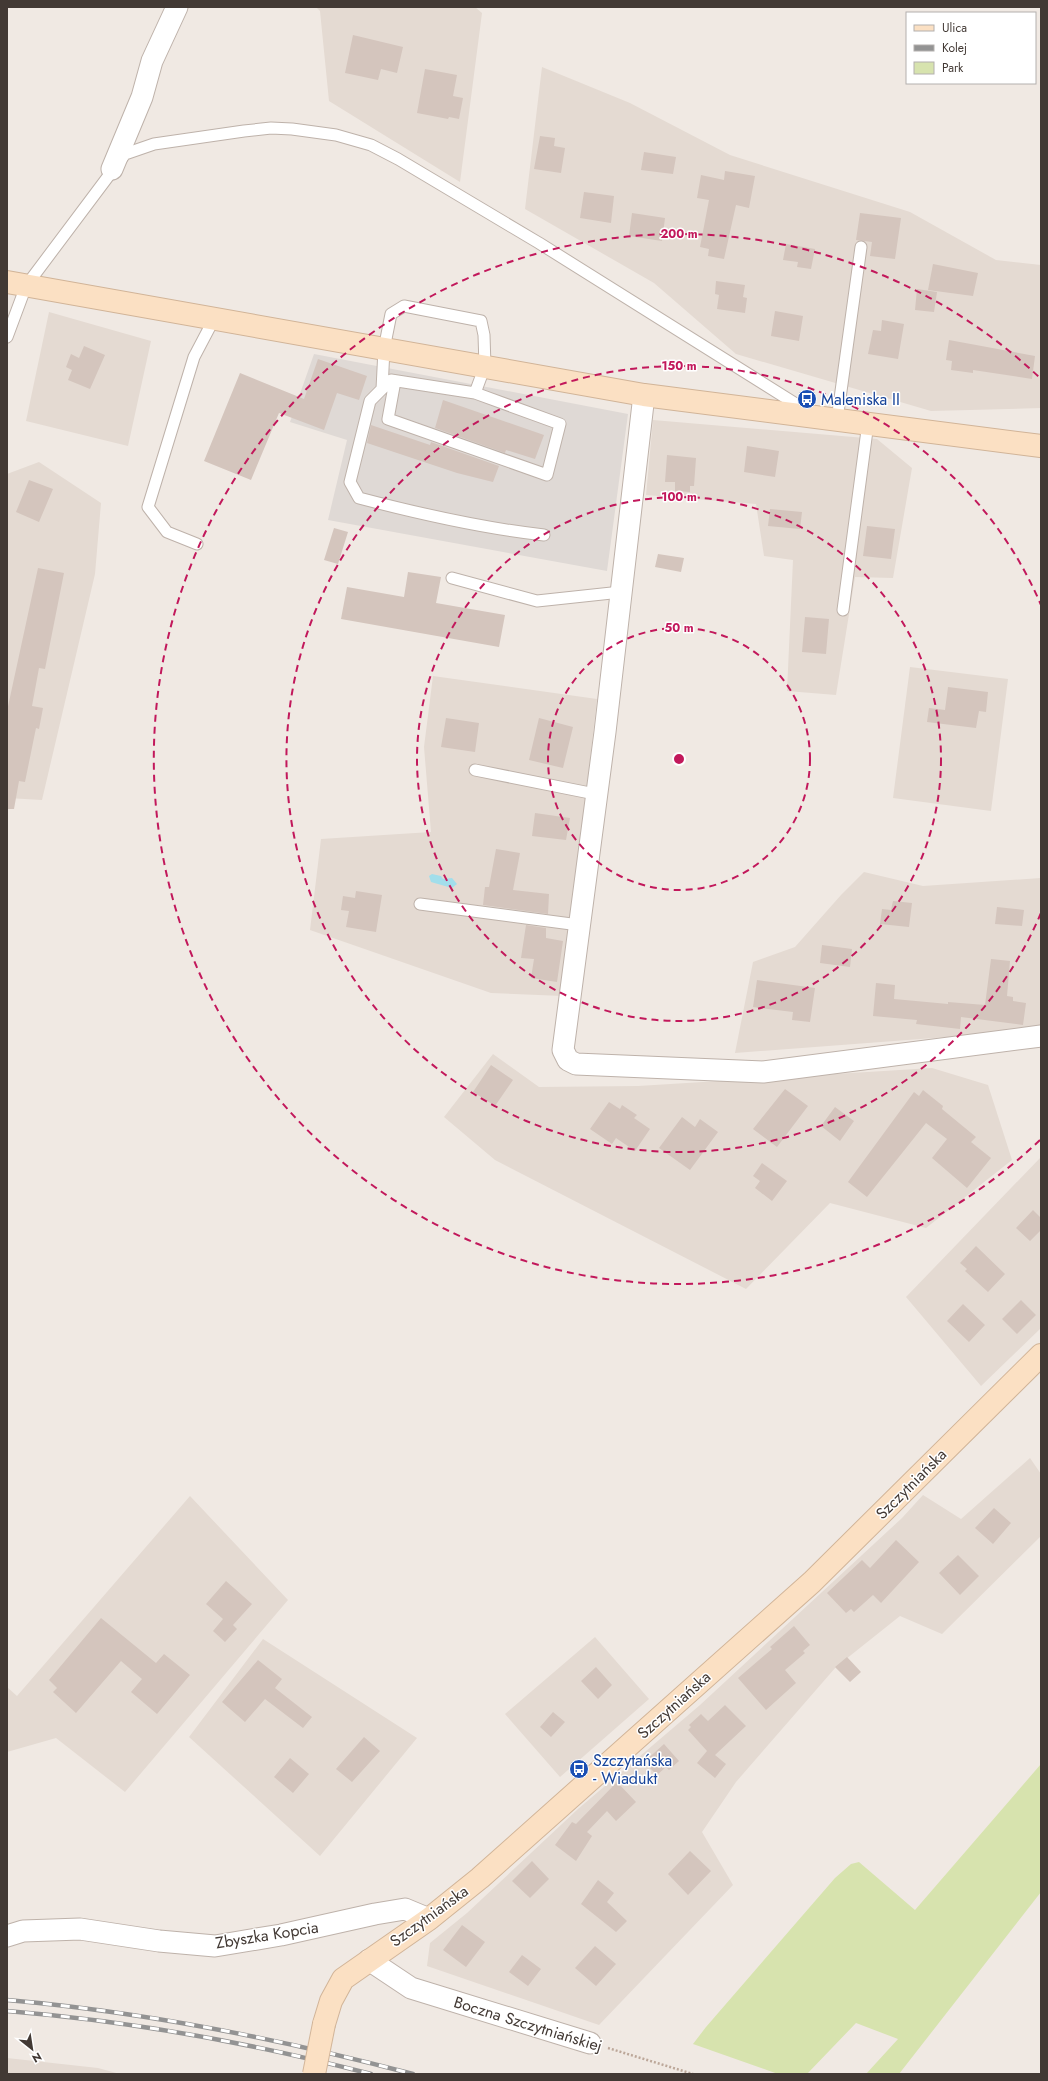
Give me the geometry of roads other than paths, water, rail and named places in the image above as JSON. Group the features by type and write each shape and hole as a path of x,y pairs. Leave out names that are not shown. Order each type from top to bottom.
{"street":[{"path":"112,169 142,97 152,61 177,7"},
{"path":"17,284 644,394 1041,446"},
{"path":"644,394 621,592 563,1050 568,1060 576,1064 763,1072 1041,1036"},
{"name":"Szczytniańska","path":"314,2074 324,2024 331,2001 343,1979 368,1960 429,1919 480,1878 812,1582 1041,1355"},
{"name":"Zbyszka Kopcia","path":"7,1936 23,1931 80,1929 159,1941 215,1946 281,1936 375,1914 405,1909 429,1919"},
{"name":"Boczna Szczytniańskiej","path":"368,1960 411,1988 590,2043"}],"lane":[{"path":"7,338 17,284 125,154 154,144 271,128 336,134 371,145 398,159 827,418 861,247"},
{"path":"382,389 384,349 391,314 404,306 481,321 484,335 485,366 474,393"},
{"path":"197,544 167,532 148,507 194,357 214,319"},
{"path":"395,381 388,419 546,475 560,424 474,393 391,380 370,401 350,482 359,498 416,513 509,531 544,535"},
{"path":"843,610 868,423"},
{"path":"452,578 537,601 621,592"},
{"path":"475,770 596,794"},
{"path":"420,904 579,925"}],"water":[{"path":"432,874 441,876 443,879 452,878 457,884 452,888 431,882 429,876"}],"railway":[{"path":"7,2000 59,2005 161,2019 212,2028 313,2049 413,2074"},
{"path":"7,2011 53,2015 145,2027 281,2052 371,2074"}],"place":[{"name":"Maleniska II","path":"807,399"},
{"name":"Szczytańska - Wiadukt","path":"579,1769"}]}
